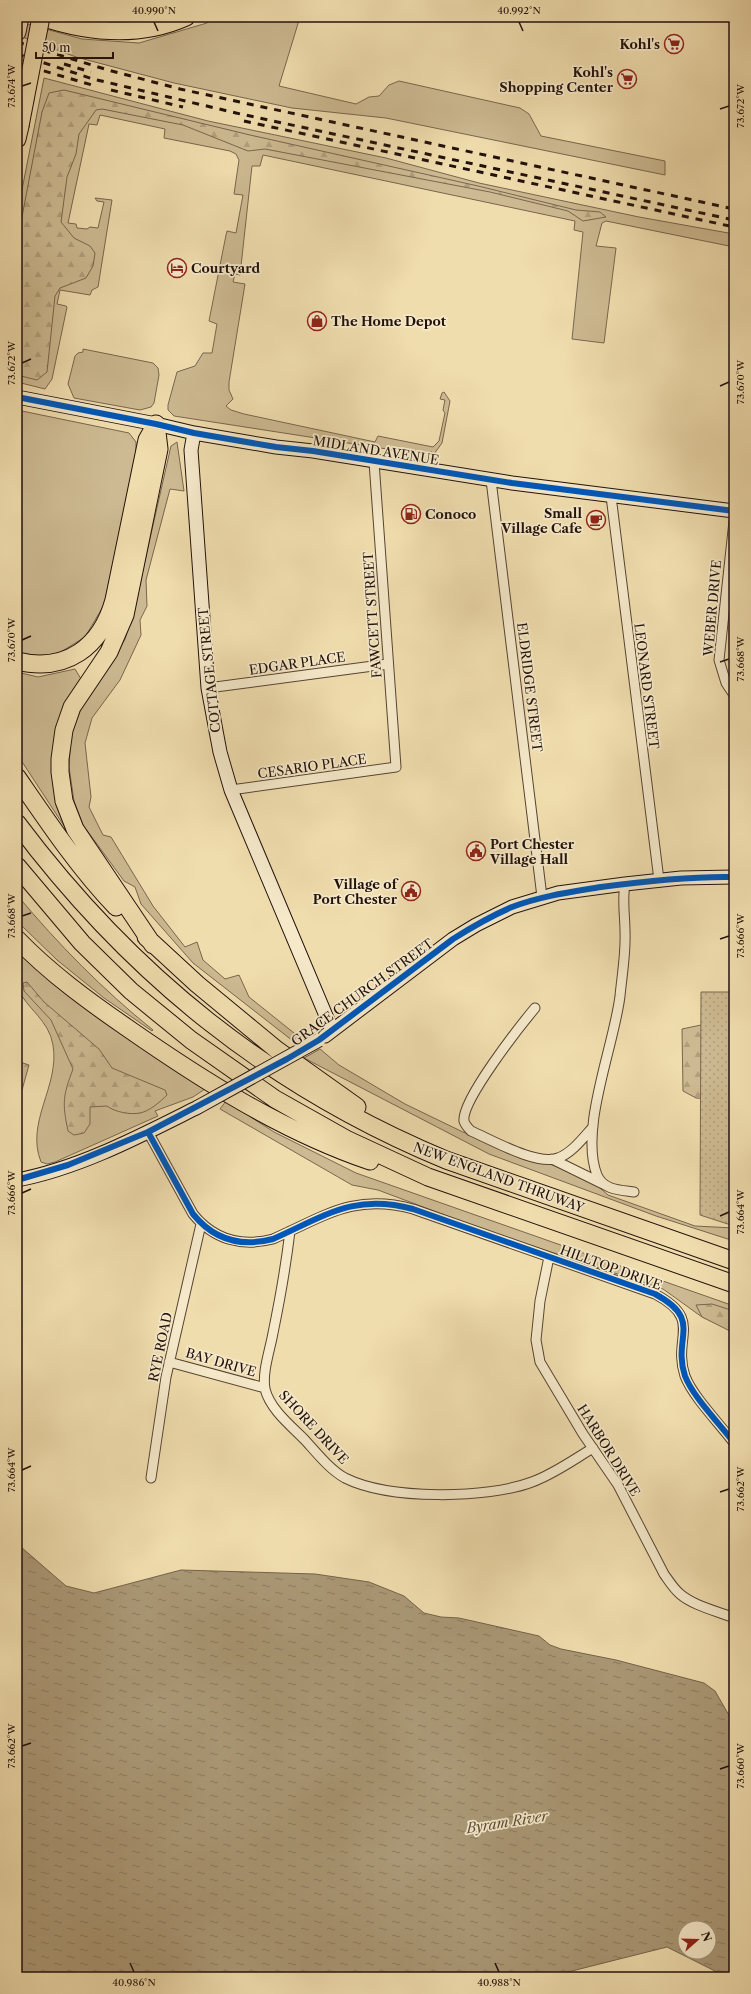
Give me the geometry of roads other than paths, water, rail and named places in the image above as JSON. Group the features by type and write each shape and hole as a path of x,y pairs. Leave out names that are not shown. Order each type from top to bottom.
{"highway":[{"path":"17,32 20,17"},
{"path":"18,132 41,17 88,30 126,32 164,25 186,17"},
{"path":"82,17 112,21 148,17"},
{"path":"17,661 39,664 64,660 75,656 91,644 105,625 114,600 147,440 156,424"},
{"path":"153,945 92,857 75,829 64,801 60,765 61,744 70,712 78,696 109,652 116,639 126,610 159,449 156,424"},
{"path":"17,777 83,869 153,945 277,1050 412,1146"},
{"name":"NEW ENGLAND THRUWAY","path":"17,823 47,862 87,909 117,941 180,1000 241,1047 282,1076 412,1146 490,1176 734,1261"},
{"name":"NEW ENGLAND THRUWAY","path":"17,866 73,933 104,966 154,1011 243,1078 274,1099 346,1139 428,1177 734,1284"},
{"path":"17,884 73,933"},
{"path":"17,939 51,972 72,989 175,1061 210,1083 318,1142 373,1162 428,1177"}],"street":[{"name":"MIDLAND AVENUE","path":"17,397 156,424 194,433 374,462 491,480 734,510"},
{"name":"COTTAGE STREET","path":"194,433 191,450 208,688 215,733 231,790 332,1030"},
{"name":"FAWCETT STREET","path":"374,462 396,767"},
{"name":"ELDRIDGE STREET","path":"491,480 542,897"},
{"name":"LEONARD STREET","path":"611,496 659,880"},
{"name":"WEBER DRIVE","path":"734,521 719,660 726,683 734,695"},
{"name":"EDGAR PLACE","path":"208,688 388,664"},
{"name":"CESARIO PLACE","path":"231,790 396,767"},
{"name":"GRACE CHURCH STREET","path":"17,1180 68,1165 148,1132 198,1107 319,1040 453,939 476,925 512,907 558,893 681,878 734,877"},
{"path":"603,1184 598,1176 592,1154 593,1127 620,998 625,934 623,899 625,884"},
{"path":"534,1008 507,1044 473,1096 465,1112 464,1121 471,1131 538,1158 552,1159 558,1158 568,1152 593,1127"},
{"path":"148,1132 186,1202 201,1224"},
{"path":"552,1159 609,1188 634,1192"},
{"name":"HILLTOP DRIVE","path":"201,1224 223,1238 248,1243 273,1239 344,1207 366,1203 392,1204 413,1209 654,1294 678,1309 683,1325 683,1364 685,1375 691,1388 734,1443"},
{"name":"RYE ROAD","path":"151,1478 169,1362 201,1224"},
{"name":"SHORE DRIVE","path":"290,1231 285,1272 266,1370 265,1388 268,1397 278,1412 334,1470 355,1482 390,1490 412,1493 447,1494 510,1488 542,1478 593,1448"},
{"name":"HARBOR DRIVE","path":"549,1257 540,1301 536,1350 544,1372 618,1485 664,1574 673,1586 680,1594 692,1601 734,1618"},
{"name":"BAY DRIVE","path":"169,1362 265,1388"}],"water":[{"name":"Byram River","path":"17,1547 21,1547 66,1586 94,1593 181,1570 315,1574 369,1582 404,1596 424,1613 441,1617 459,1618 539,1636 550,1645 561,1649 616,1660 704,1683 715,1691 734,1724 734,1977 727,1977 693,1960 717,1960 717,1920 677,1920 677,1952 667,1947 553,1977 17,1977"}],"railway":[{"path":"17,42 108,70 180,89 734,209"},
{"path":"17,54 93,79 236,113 734,220"},
{"path":"17,63 92,85"},
{"path":"64,64 91,72"},
{"path":"111,90 183,107"},
{"path":"244,121 734,227"}],"place":[{"name":"Kohl's","path":"674,44"},
{"name":"Kohl's Shopping Center","path":"627,79"},
{"name":"Courtyard","path":"177,268"},
{"name":"The Home Depot","path":"317,321"},
{"name":"Conoco","path":"411,514"},
{"name":"Small Village Cafe","path":"596,520"},
{"name":"Port Chester Village Hall","path":"476,851"},
{"name":"Village of Port Chester","path":"411,891"}]}
